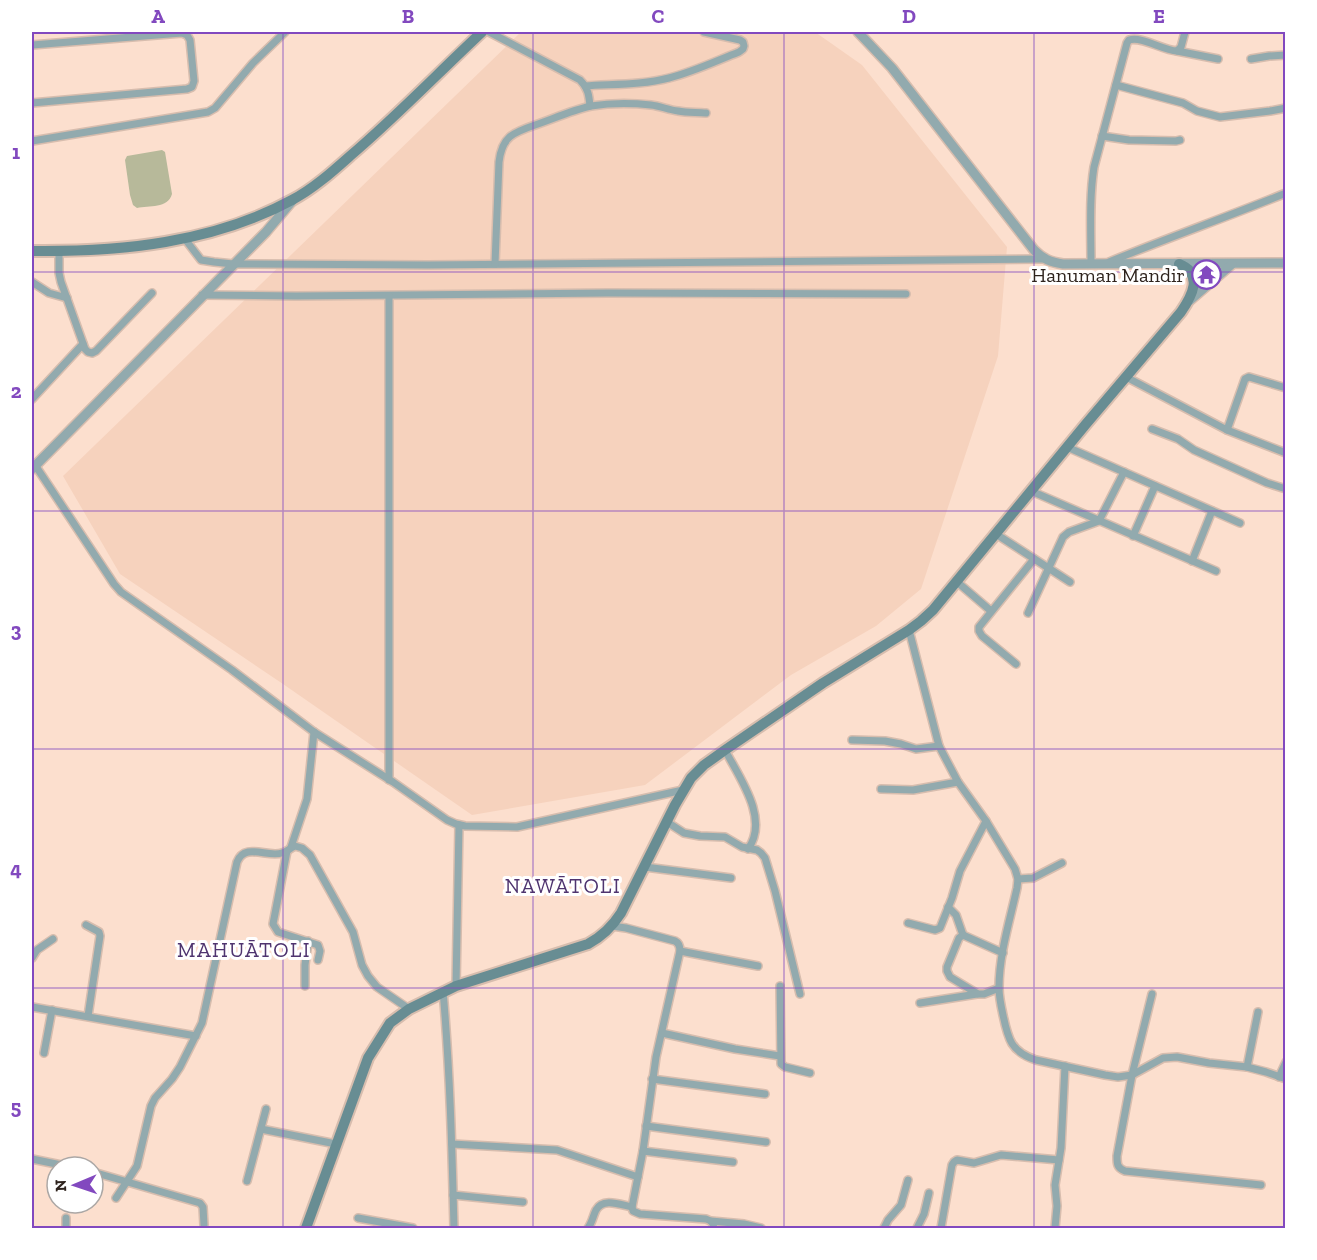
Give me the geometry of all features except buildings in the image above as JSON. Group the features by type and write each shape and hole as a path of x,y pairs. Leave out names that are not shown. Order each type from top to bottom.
{"main road":[{"path":"32,251 115,248 185,238 234,226 294,200 368,141 482,32"},
{"path":"306,1228 368,1058 390,1023 409,1009 443,991 588,944 597,940 612,926 621,913 683,790 704,765 823,683 909,630 933,610 1188,302 1194,280 1189,269 1179,264"}],"street":[{"path":"32,141 208,112 215,108 253,63 285,32"},
{"path":"489,32 580,80 588,91 590,106"},
{"path":"585,86 666,79 743,49 744,45 740,40 704,32"},
{"path":"858,32 892,68 1043,259 1063,264 1286,263"},
{"path":"1177,51 1181,47 1185,32"},
{"path":"32,45 182,33 190,40 194,81 192,87 187,89 32,103"},
{"path":"1091,264 1094,167 1127,43 1132,38 1162,48 1218,59"},
{"path":"1251,59 1286,55"},
{"path":"1116,85 1183,103 1197,111 1220,117 1286,108"},
{"path":"495,264 500,152 509,136 573,111 606,104 651,105 677,111 706,113"},
{"path":"1102,136 1129,140 1180,140"},
{"path":"1103,264 1286,193"},
{"path":"294,200 266,232 34,467 121,592 232,670 314,732 447,820 459,825 517,828 683,790"},
{"path":"185,238 201,260 233,264 1043,259"},
{"path":"59,251 59,273 83,344 88,352 96,351 152,293"},
{"path":"1188,302 1232,264"},
{"path":"32,282 49,293 67,298"},
{"path":"202,295 906,294"},
{"path":"389,296 389,780"},
{"path":"32,399 83,344"},
{"path":"1126,376 1227,430 1286,453"},
{"path":"1227,430 1245,379 1249,377 1286,388"},
{"path":"1152,429 1178,439 1200,453 1267,483 1286,489"},
{"path":"1067,447 1240,523"},
{"path":"1028,613 1063,537 1069,532 1099,521 1124,472"},
{"path":"1133,536 1155,486"},
{"path":"1031,491 1216,571"},
{"path":"1192,561 1212,511"},
{"path":"996,534 1070,582"},
{"path":"1016,664 982,636 979,627 1034,559"},
{"path":"956,581 991,611"},
{"path":"909,630 939,746 958,782 986,821 1015,869 1018,879 1003,953 999,988 1006,1032 1015,1049 1025,1057 1036,1060 1118,1077 1132,1075 1167,1058 1184,1058 1247,1067 1282,1078 1286,1062"},
{"path":"314,732 307,799 289,849 273,924 278,932 318,945 320,948 318,960"},
{"path":"852,740 885,741 916,749 939,746"},
{"path":"725,750 754,808 753,838 747,849"},
{"path":"881,789 913,790 958,782"},
{"path":"908,923 938,930 960,871 986,821"},
{"path":"667,822 684,833 725,837 747,849 758,850 765,858 800,994"},
{"path":"456,986 459,825"},
{"path":"116,1198 137,1166 151,1106 176,1073 202,1023 239,857 242,854 247,852 279,854 298,846 306,851 353,932 362,965 368,976 377,987 409,1009"},
{"path":"1018,879 1033,878 1062,863"},
{"path":"645,867 731,878"},
{"path":"948,907 956,915 963,935 1003,953"},
{"path":"86,926 99,932 100,936 88,1016"},
{"path":"612,926 675,941 680,951 652,1079 633,1211 640,1214 706,1219 756,1228"},
{"path":"963,935 959,938 947,971 950,976 978,994"},
{"path":"32,958 37,951 53,939"},
{"path":"305,986 308,941"},
{"path":"680,951 759,966"},
{"path":"780,987 781,1064 810,1073"},
{"path":"920,1003 984,994 999,988"},
{"path":"443,991 452,1144 454,1228"},
{"path":"1152,994 1132,1075 1117,1164 1125,1171 1261,1185"},
{"path":"32,1007 196,1036"},
{"path":"44,1053 52,1010"},
{"path":"1247,1067 1258,1012"},
{"path":"662,1033 780,1056"},
{"path":"1055,1228 1057,1206 1055,1185 1061,1148 1065,1066"},
{"path":"652,1079 765,1094"},
{"path":"247,1181 266,1109"},
{"path":"646,1126 766,1142"},
{"path":"261,1129 336,1144"},
{"path":"452,1144 557,1150 638,1177"},
{"path":"643,1151 733,1162"},
{"path":"941,1228 954,1161 974,1163 1001,1155 1059,1160"},
{"path":"105,1176 200,1203 203,1207 204,1225"},
{"path":"884,1228 901,1205 908,1180"},
{"path":"917,1228 924,1214 929,1193"},
{"path":"453,1195 523,1202"},
{"path":"588,1228 591,1226 597,1209 604,1203 632,1207"},
{"path":"66,1218 66,1228"},
{"path":"358,1218 413,1228"},
{"path":"711,1221 714,1228"}],"shaded area":[{"path":"521,32 815,32 862,65 1007,247 998,356 921,589 876,626 791,675 645,785 472,815 120,574 63,476"}],"green space":[{"path":"162,150 165,152 172,194 170,199 158,206 137,208 133,205 130,195 125,160 127,156"}],"place":[{"name":"Hanuman Mandir","path":"1206,275"}],"district":[{"name":"NAWĀTOLI","path":"563,886"},
{"name":"MAHUĀTOLI","path":"244,950"}]}
